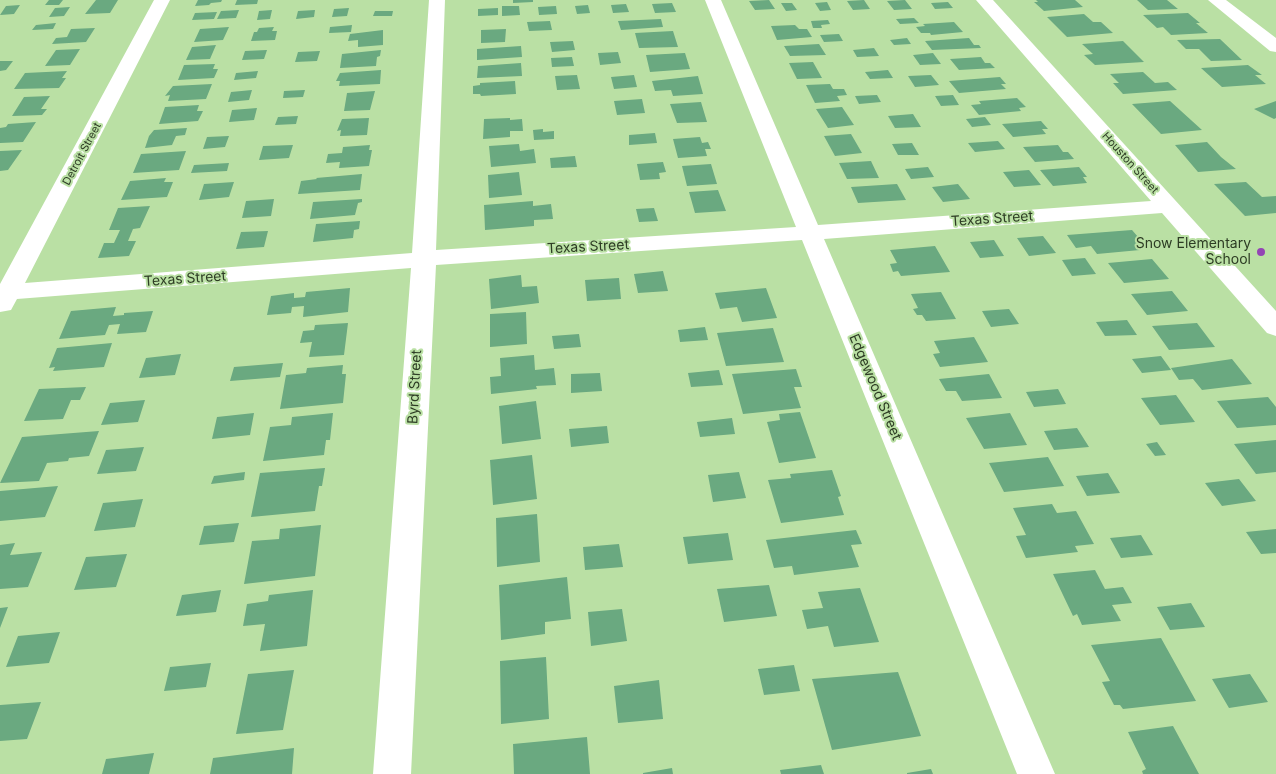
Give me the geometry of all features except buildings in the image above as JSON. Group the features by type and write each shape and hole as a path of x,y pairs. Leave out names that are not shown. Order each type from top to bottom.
{"street":[{"name":"Detroit Street","path":"4,300 162,0"},
{"name":"Byrd Street","path":"392,774 424,259 437,0"},
{"name":"Edgewood Street","path":"713,0 1036,774"},
{"name":"Houston Street","path":"984,0 1276,326"},
{"path":"1216,0 1276,47"},
{"name":"Texas Street","path":"4,300 458,255 811,233 1169,206"}],"place":[{"name":"Snow Elementary School","path":"1261,252"}]}
